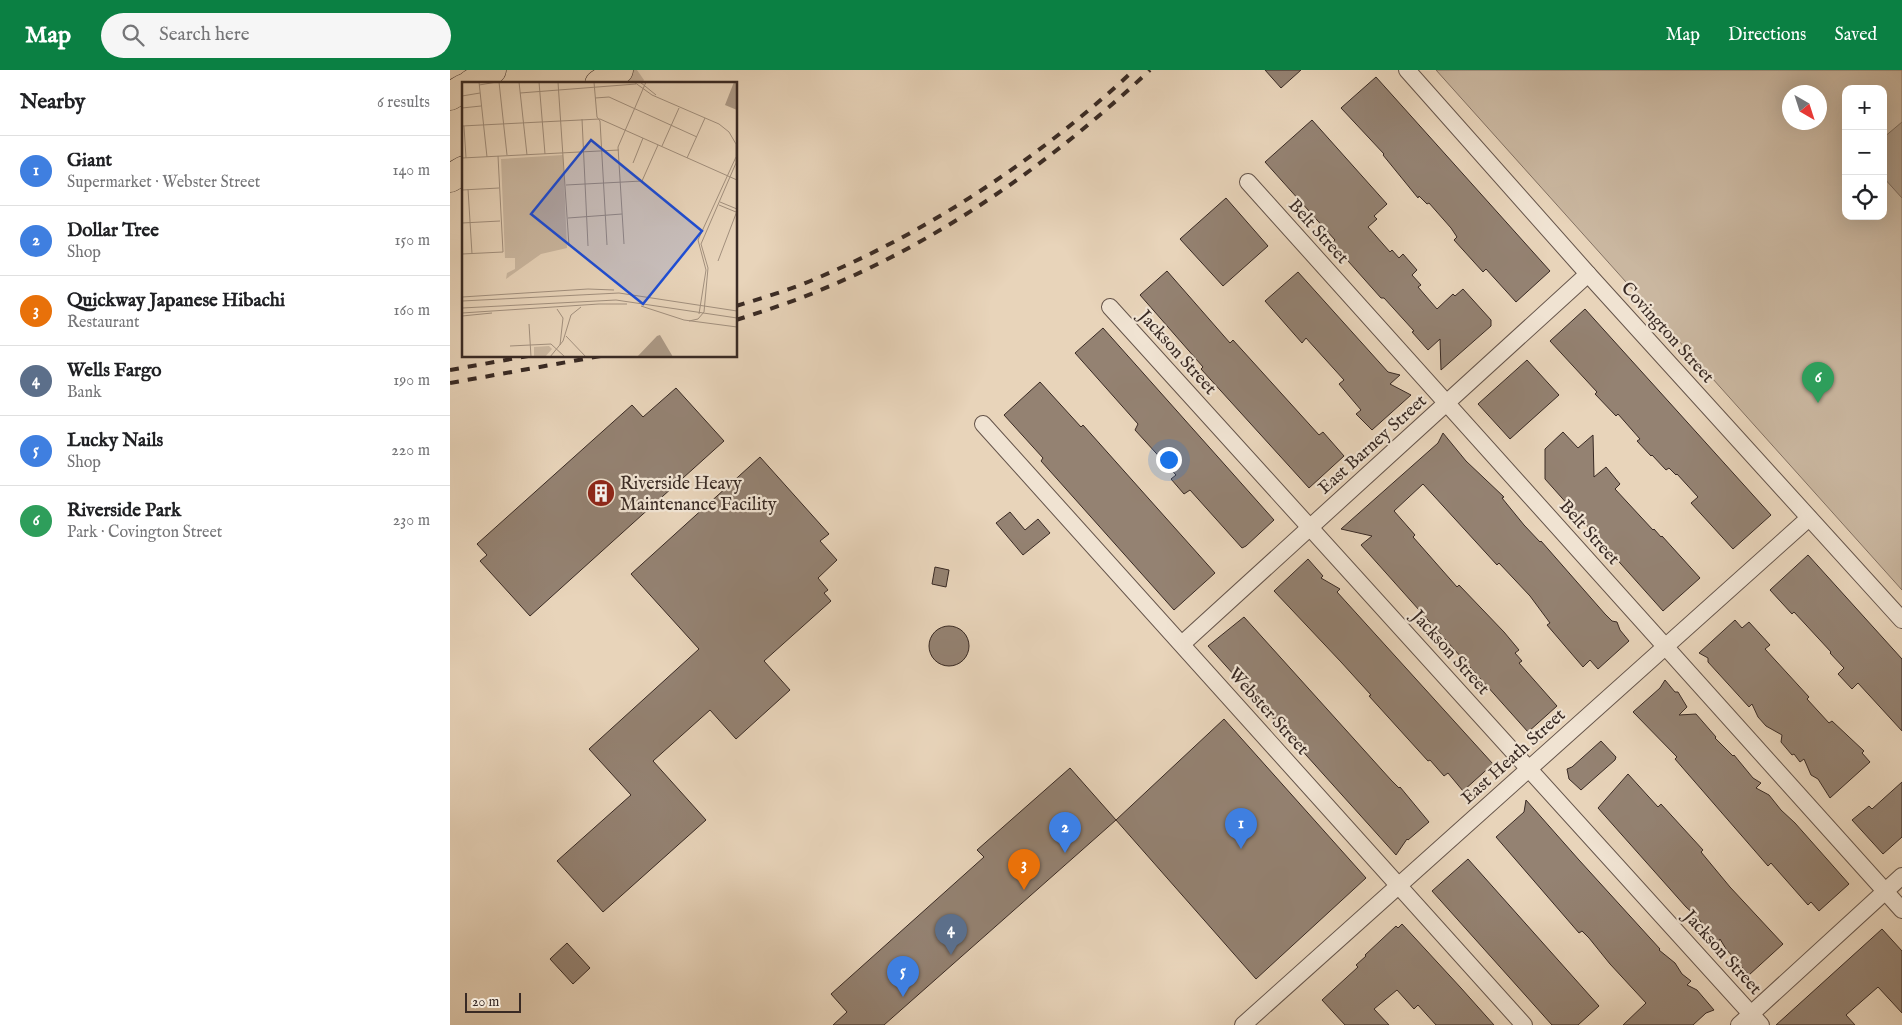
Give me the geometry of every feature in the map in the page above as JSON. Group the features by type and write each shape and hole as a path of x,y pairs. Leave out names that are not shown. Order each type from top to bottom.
{"highway":[{"path":"473,82 492,70"},
{"path":"602,82 619,70"},
{"path":"450,96 462,89"},
{"path":"450,178 462,171"}],"street":[{"name":"Covington Street","path":"1407,70 1588,274 1902,620"},
{"name":"Belt Street","path":"1248,182 1902,910"},
{"name":"East Barney Street","path":"1182,644 1310,526 1448,404 1588,274"},
{"name":"Jackson Street","path":"1110,307 1756,1019"},
{"name":"Webster Street","path":"983,424 1524,1025"},
{"name":"East Heath Street","path":"1243,1025 1809,518"},
{"path":"1739,1025 1756,1019 1902,876"}],"shaded area":[{"path":"1436,70 1902,70 1902,590"},
{"path":"1902,122 1902,198 1887,181 1887,135"}],"building":[{"path":"1265,70 1301,70 1281,88"},
{"path":"1376,77 1550,271 1516,302 1486,269 1483,272 1454,240 1457,237 1451,228 1429,203 1427,204 1419,196 1418,198 1384,154 1341,108"},
{"path":"1312,120 1387,204 1374,216 1377,219 1368,227 1390,252 1392,250 1399,258 1403,254 1417,270 1412,275 1421,285 1418,287 1437,309 1453,294 1455,296 1463,289 1491,320 1491,326 1441,370 1440,339 1428,350 1412,332 1414,331 1384,298 1381,298 1332,243 1335,240 1265,162"},
{"path":"1226,198 1268,246 1223,286 1180,239"},
{"path":"1167,271 1230,343 1233,340 1319,435 1323,432 1344,456 1309,488 1201,369 1203,367 1140,295"},
{"path":"1298,272 1388,372 1400,375 1390,384 1411,395 1372,430 1356,414 1361,410 1339,384 1344,380 1306,338 1302,343 1265,301"},
{"path":"1585,309 1771,515 1733,549 1691,503 1698,497 1677,474 1669,468 1666,470 1651,456 1637,441 1640,439 1618,414 1616,416 1595,394 1597,392 1550,341"},
{"path":"1103,328 1274,520 1246,546 1242,548 1190,490 1184,494 1171,479 1176,475 1135,430 1138,424 1075,353"},
{"path":"1527,360 1559,395 1510,439 1478,404"},
{"path":"1040,382 1081,427 1083,425 1215,573 1174,610 1041,461 1043,458 1004,415"},
{"name":"Riverside Heavy Maintenance Facility","path":"676,388 724,441 530,616 480,561 487,555 477,544 632,405 643,417"},
{"path":"1563,432 1578,448 1593,435 1594,477 1606,467 1620,484 1615,489 1653,530 1662,536 1700,578 1663,611 1545,479 1545,449"},
{"path":"1443,433 1466,461 1504,497 1502,498 1524,525 1541,541 1605,614 1612,621 1617,622 1620,630 1629,641 1598,669 1590,660 1583,667 1547,625 1550,623 1530,596 1499,563 1497,565 1423,484 1394,511 1415,535 1413,537 1457,587 1459,585 1504,632 1519,650 1515,653 1522,661 1519,663 1557,706 1528,732 1361,545 1372,536 1341,529 1438,443"},
{"path":"760,457 829,534 820,541 837,560 818,578 828,590 824,593 831,601 764,661 790,690 736,739 710,710 653,761 706,820 603,912 557,861 631,795 589,749 699,649 631,574"},
{"path":"1010,512 1025,530 1038,519 1050,533 1023,555 996,523"},
{"path":"1808,555 1902,659 1902,731 1858,683 1852,689 1838,674 1844,668 1831,652 1794,612 1792,614 1770,590"},
{"path":"1308,559 1323,576 1321,578 1340,589 1337,592 1493,764 1463,791 1448,773 1444,776 1430,760 1428,761 1369,696 1371,695 1274,591"},
{"path":"935,567 949,570 946,587 932,584"},
{"path":"1244,617 1391,780 1400,787 1429,822 1407,839 1396,855 1208,646"},
{"path":"1735,620 1742,628 1749,622 1770,645 1765,649 1809,697 1807,699 1829,723 1832,721 1864,751 1862,753 1870,762 1830,798 1818,779 1811,775 1804,759 1800,762 1794,754 1792,755 1781,742 1782,735 1766,726 1758,717 1752,704 1749,707 1708,662 1708,658 1699,653"},
{"path":"953,626 960,629 966,635 969,646 968,654 960,663 953,666 945,666 938,663 930,654 929,642 932,635 941,627"},
{"path":"1665,680 1675,692 1678,692 1687,707 1679,715 1696,714 1715,738 1734,755 1753,778 1761,783 1756,788 1769,795 1849,884 1819,911 1811,902 1808,905 1771,863 1768,866 1675,759 1677,757 1633,712 1660,688"},
{"path":"1224,719 1366,878 1256,979 1116,820"},
{"path":"1601,741 1616,757 1615,760 1581,790 1569,779 1567,769 1572,767"},
{"path":"1070,768 1116,820 884,1025 833,1025 847,1012 831,994 984,857 977,850"},
{"path":"1628,774 1658,807 1661,804 1703,850 1701,852 1730,887 1783,944 1749,975 1726,949 1720,939 1718,942 1598,808"},
{"path":"1902,782 1902,837 1883,854 1852,820 1869,806 1872,809"},
{"path":"1526,800 1659,950 1675,963 1682,974 1691,981 1687,985 1697,990 1714,1010 1706,1013 1693,1025 1623,1025 1646,1003 1589,938 1582,931 1579,933 1496,837 1524,812"},
{"path":"1468,859 1599,1006 1578,1025 1552,1025 1432,891"},
{"path":"1402,924 1494,1025 1436,1025 1418,1005 1414,1009 1397,990 1374,1009 1389,1025 1345,1025 1322,1000 1358,967 1356,965 1365,955 1396,926 1398,928"},
{"path":"1882,929 1902,951 1902,1013 1878,987 1846,1015 1855,1025 1776,1025"},
{"path":"567,943 590,968 573,984 550,959"}],"tunnel":[{"path":"620,82 637,70"}],"railway":[{"path":"738,305 786,290 858,260 943,214 984,189 1023,161 1098,102 1134,70"},
{"path":"738,319 798,299 864,271 952,223 1075,136 1150,70"},
{"path":"450,370 517,358"},
{"path":"450,383 590,358"}],"place":[{"name":"Riverside Park","path":"1818,403"},
{"name":"Riverside Heavy Maintenance Facility","path":"601,493"},
{"name":"Giant","path":"1241,849"},
{"name":"Dollar Tree","path":"1065,853"},
{"name":"Quickway Japanese Hibachi","path":"1024,890"},
{"name":"Wells Fargo","path":"951,955"},
{"name":"Lucky Nails","path":"903,997"}]}
